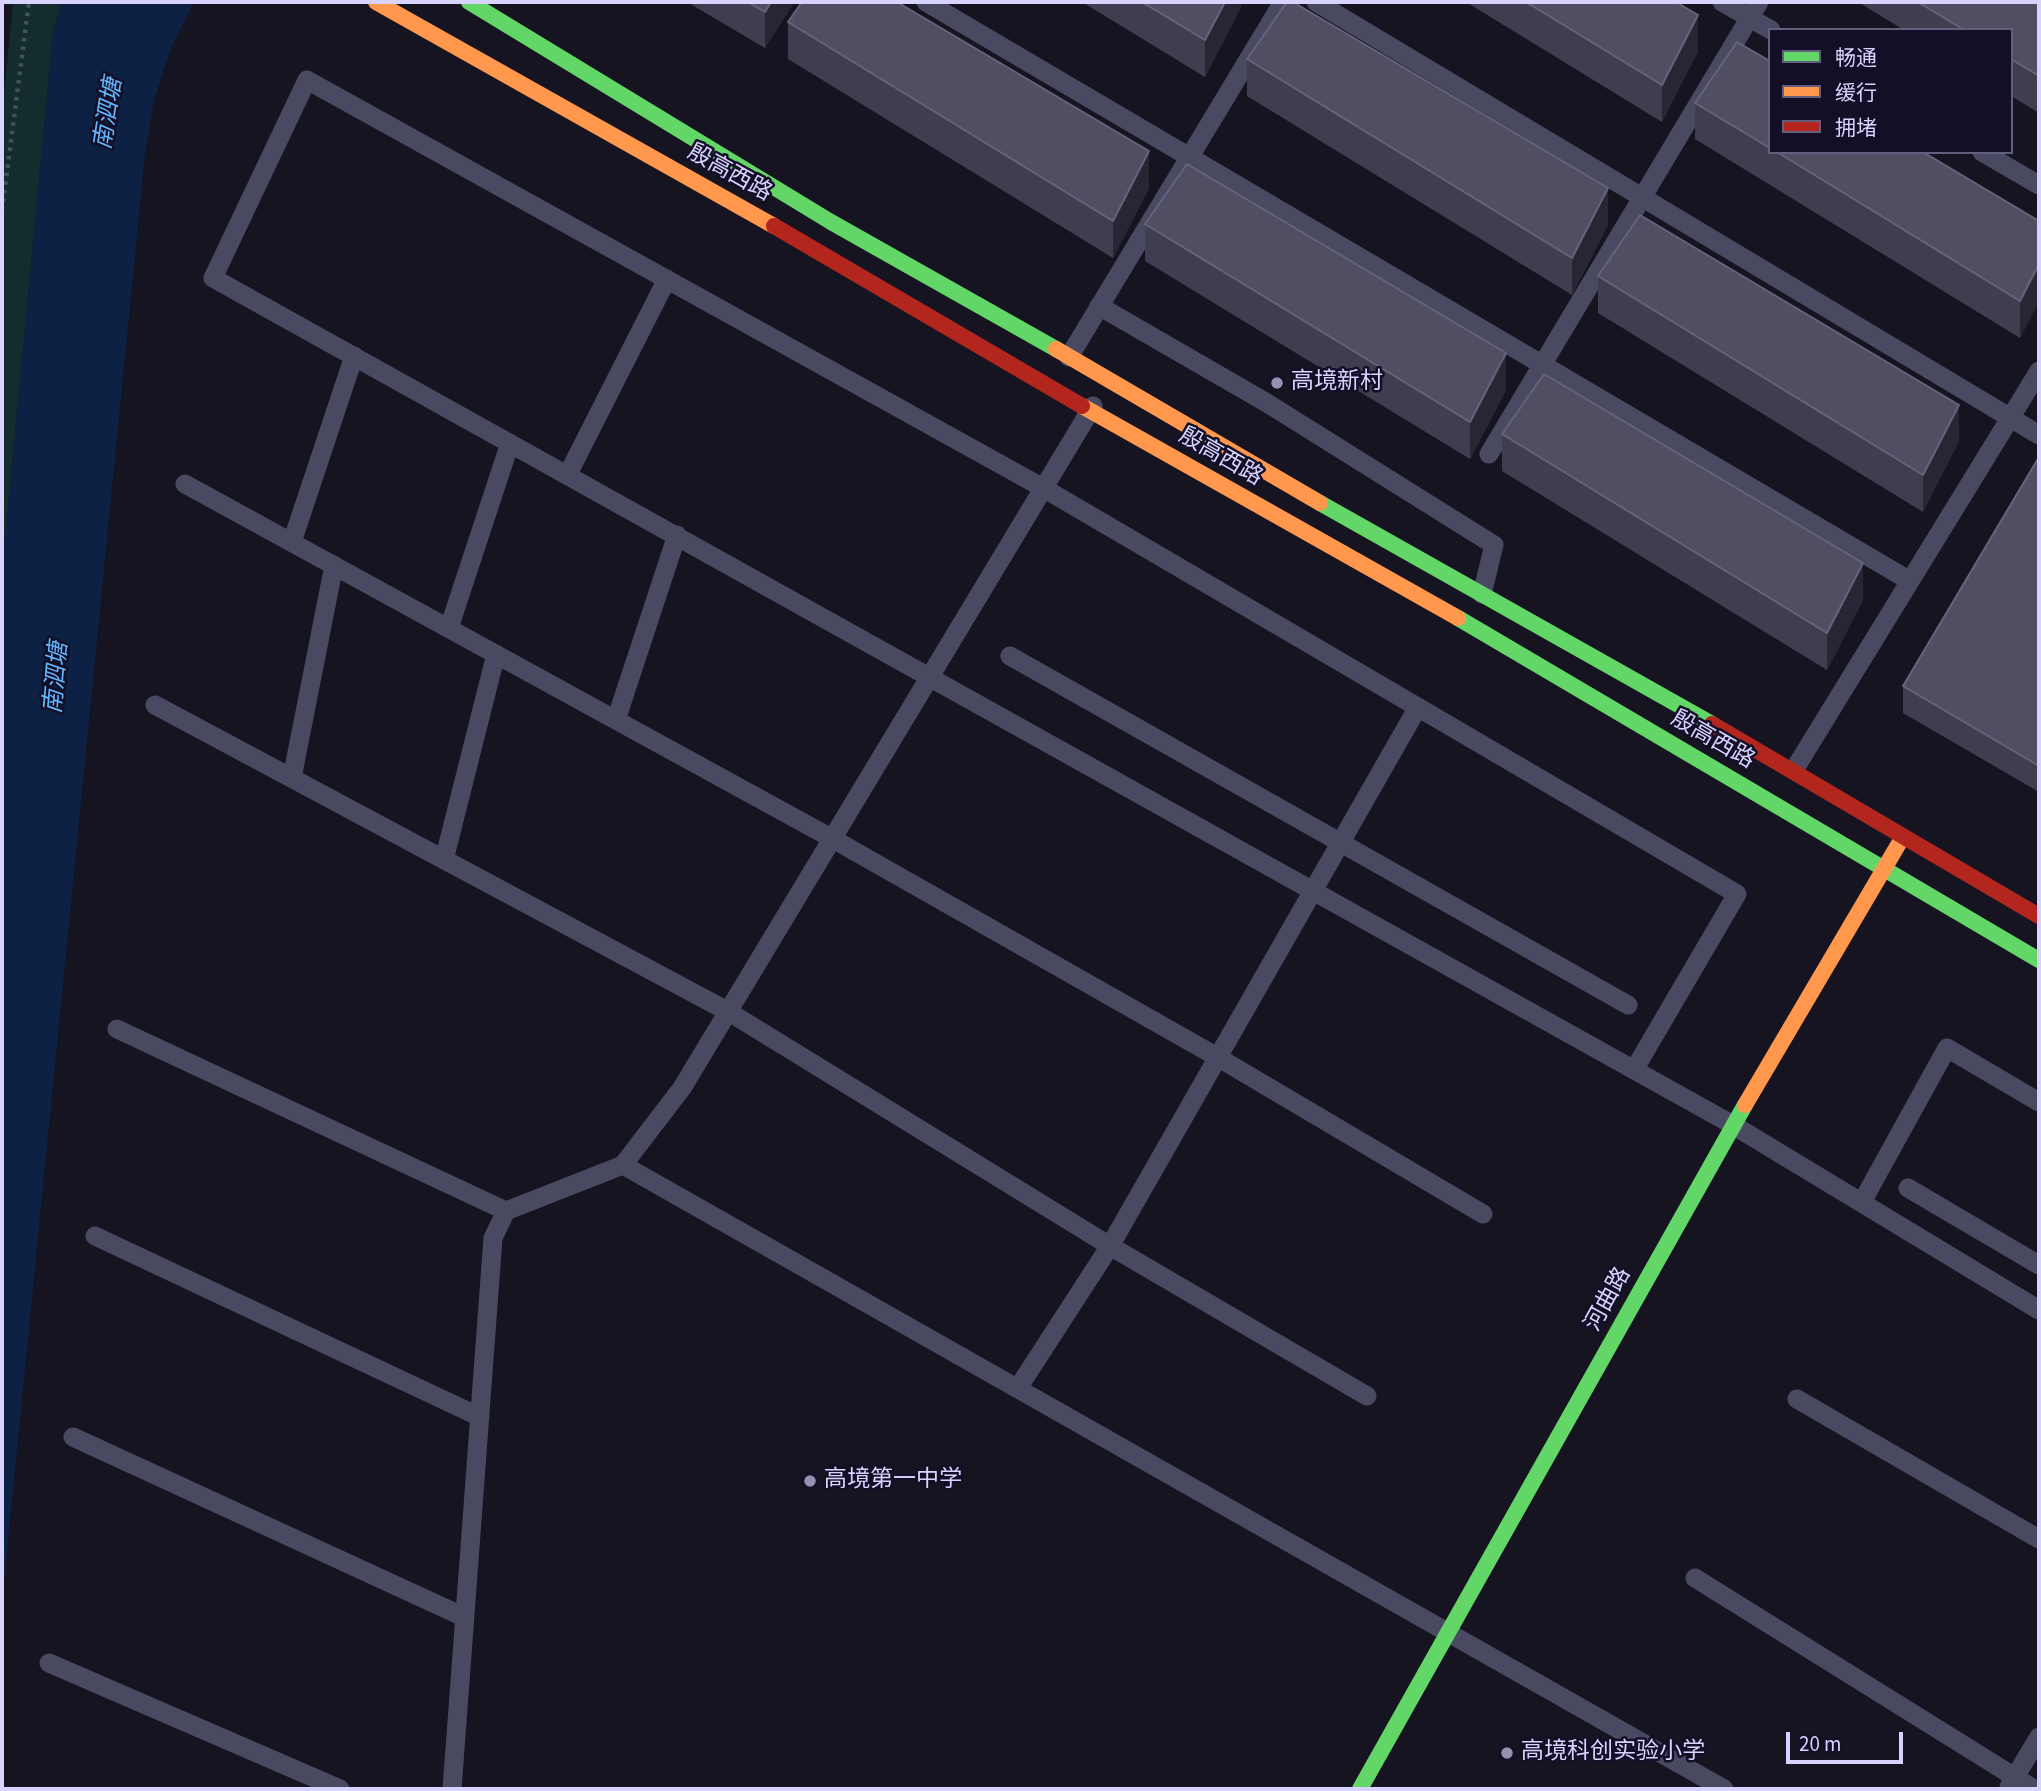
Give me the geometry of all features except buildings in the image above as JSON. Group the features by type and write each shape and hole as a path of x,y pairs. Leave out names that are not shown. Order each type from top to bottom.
{"main road":[{"name":"殷高西路","path":"376,2 816,249 1090,410 1464,622 2039,960"},
{"name":"殷高西路","path":"469,2 831,222 1244,460 1794,770 2039,916"},
{"name":"河曲路","path":"1360,1789 1734,1125 1903,836"}],"lane":[{"path":"926,2 1910,581"},
{"path":"1069,357 1283,2"},
{"path":"1316,2 2039,435"},
{"path":"1722,2 1754,10 1769,28"},
{"path":"1489,454 1754,10"},
{"path":"1634,1070 1737,894 1045,489 307,80 213,278 931,676 1634,1070 1734,1125 2039,1310"},
{"path":"1985,154 2039,185"},
{"path":"568,474 667,279"},
{"path":"1099,306 1266,403 1494,545 1482,594"},
{"path":"292,542 354,356"},
{"path":"1794,770 2039,371"},
{"path":"452,1789 493,1238 506,1211 623,1165 682,1088 1045,489 1108,380"},
{"path":"449,628 510,443"},
{"path":"185,484 833,839 1219,1058 1483,1214"},
{"path":"616,720 677,535"},
{"path":"292,779 334,565"},
{"path":"444,860 496,654"},
{"path":"1010,656 1628,1005"},
{"path":"155,705 729,1012 1110,1246 1367,1396"},
{"path":"1018,1388 1110,1246 1419,707"},
{"path":"117,1029 506,1211"},
{"path":"1861,1202 1947,1048 2039,1102"},
{"path":"623,1165 1724,1789"},
{"path":"1908,1188 2039,1265"},
{"path":"94,1236 480,1417"},
{"path":"1797,1399 2039,1539"},
{"path":"73,1437 464,1617"},
{"path":"1695,1578 2011,1784 2034,1789"},
{"path":"49,1663 340,1789"},
{"path":"2011,1784 2039,1737"}],"path":[{"path":"2,210 29,2"}],"green space":[{"path":"13,2 62,2 53,33 2,571 2,113"}],"water":[{"name":"南泗塘","path":"62,2 194,2 171,48 154,100 145,154 2,1601 2,571 53,33"}],"traffic: fast":[{"path":"469,2 831,222 1056,349"},
{"path":"1320,503 1712,724"},
{"path":"1458,618 2039,960"},
{"path":"1360,1789 1745,1105"}],"traffic: slow":[{"path":"376,2 774,226"},
{"path":"1056,349 1320,503"},
{"path":"1082,406 1458,618"},
{"path":"1745,1105 1901,840"}],"traffic: jam":[{"path":"774,226 1082,406"},
{"path":"1712,724 2039,916"}],"place":[{"name":"高境新村","path":"1277,383"},
{"name":"高境第一中学","path":"810,1481"},
{"name":"高境科创实验小学","path":"1507,1753"}]}
